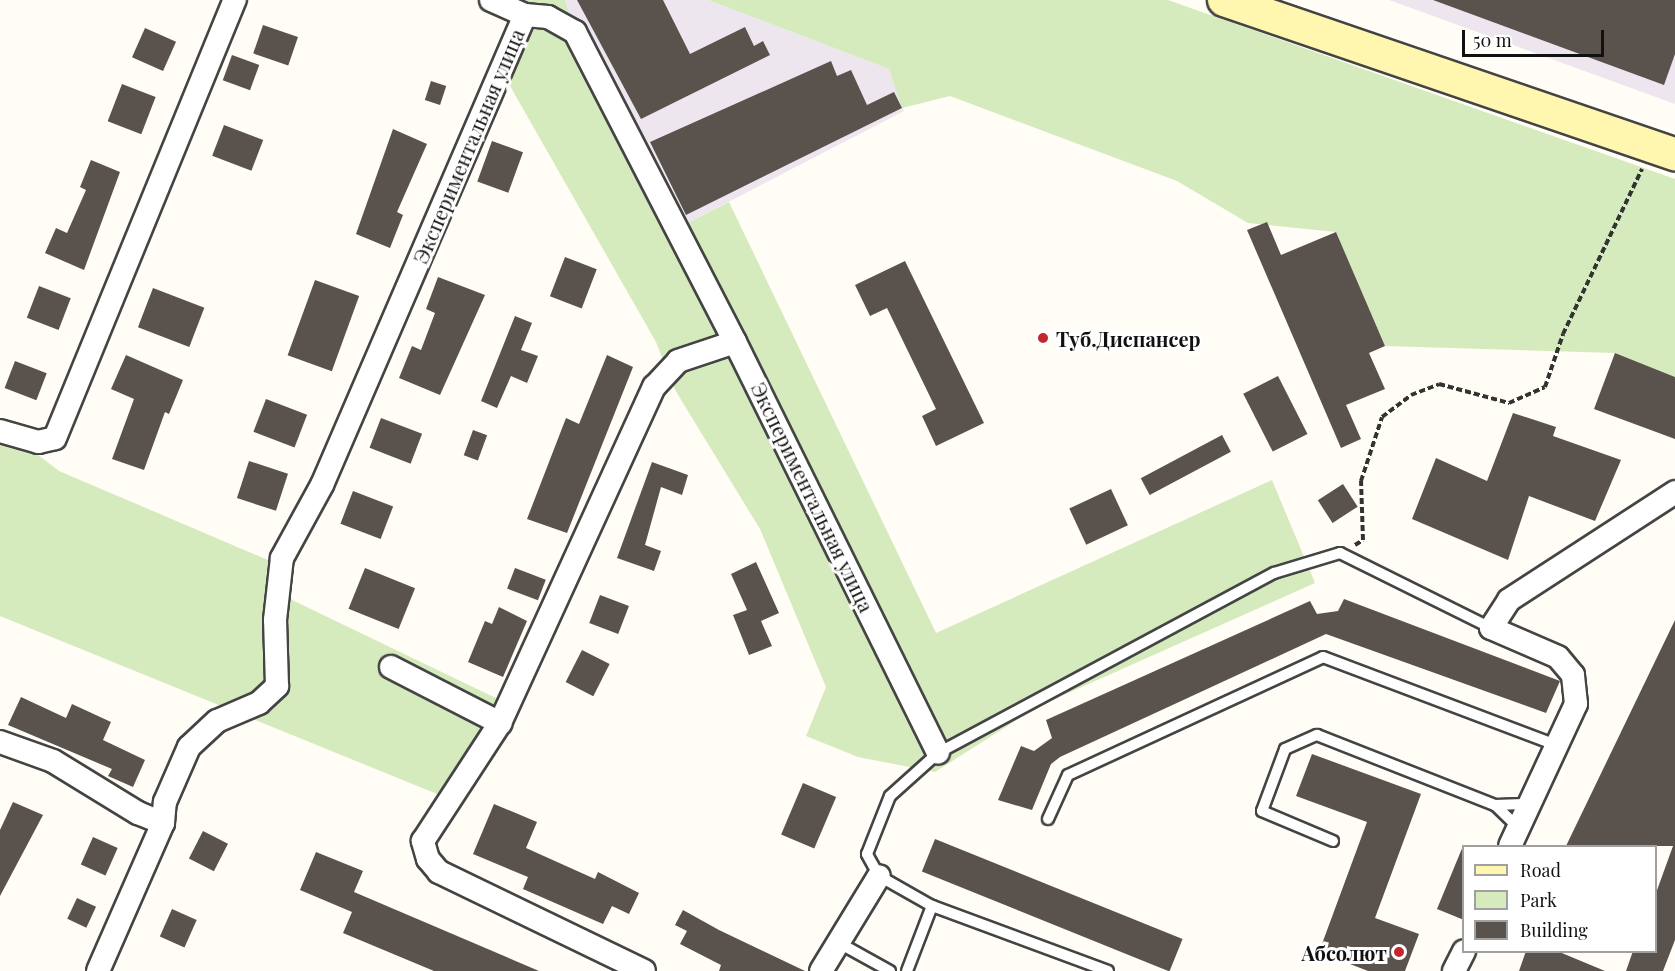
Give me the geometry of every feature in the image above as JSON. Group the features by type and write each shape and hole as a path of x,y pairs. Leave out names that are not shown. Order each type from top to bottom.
{"main road":[{"path":"1224,0 1664,150"}],"street":[{"path":"0,431 38,442 55,438 236,0"},
{"path":"490,0 525,15"},
{"name":"Экспериментальная улица","path":"98,971 163,823 165,802 189,747 217,721 260,703 277,686 275,620 282,558 322,485 525,15 548,9 575,32 735,342 938,753"},
{"path":"644,971 439,872 428,859 423,841 500,723 654,387 678,361 735,342"},
{"path":"1515,837 1576,704 1574,675 1558,657 1491,628 1509,600 1675,492"},
{"path":"391,667 500,723"},
{"path":"0,742 52,761 138,813 163,823"},
{"path":"820,971 841,944 879,876"},
{"path":"1454,971 1463,953"}],"lane":[{"path":"1108,971 932,906 879,876 867,854 890,796 938,753 1274,573 1340,553 1491,628"},
{"path":"1048,819 1068,775 1323,657 1556,745"},
{"path":"1333,841 1262,811 1285,749 1317,735 1495,806 1530,804"},
{"path":"1495,806 1515,837"},
{"path":"907,971 932,906"},
{"path":"841,944 890,971"}],"path":[{"path":"1340,553 1363,540 1360,481 1382,417 1411,395 1439,384 1509,403 1545,387 1563,334 1664,150"}],"shaded area":[{"path":"565,0 708,0 889,69 904,111 678,228 575,32"},
{"path":"1389,0 1675,0 1675,104"}],"green space":[{"path":"510,0 565,0 575,32 678,228 729,202 936,633 1272,480 1315,583 1039,706 935,772 858,757 806,736 826,687 760,529 675,390 656,342 506,79"},
{"path":"708,0 1168,0 1675,179 1675,377 1615,353 1385,346 1336,232 1248,223 1177,181 950,96 902,108 889,69"},
{"path":"0,433 24,444 59,471 268,560 292,600 502,701 437,794 0,616"}],"building":[{"path":"577,0 663,0 690,54 745,27 754,46 763,41 770,55 641,119"},
{"path":"1433,0 1675,0 1675,54 1664,85"},
{"path":"263,25 298,37 288,65 253,53"},
{"path":"145,28 176,42 163,71 132,57"},
{"path":"232,55 259,65 250,90 223,80"},
{"path":"831,61 837,76 851,70 867,105 894,92 902,108 686,215 650,142"},
{"path":"431,81 446,86 440,105 425,100"},
{"path":"122,84 156,97 141,134 108,121"},
{"path":"224,125 263,140 251,171 212,156"},
{"path":"393,129 427,144 397,212 403,215 390,248 356,234"},
{"path":"492,141 523,152 508,193 477,181"},
{"path":"91,160 120,172 84,270 45,253 56,228 67,233 86,190 80,187"},
{"path":"1267,222 1281,255 1336,232 1385,346 1369,353 1385,389 1346,405 1361,439 1341,448 1247,230"},
{"path":"565,257 597,269 582,308 550,296"},
{"path":"905,261 984,423 936,446 922,416 936,409 887,308 870,316 855,285"},
{"path":"438,277 485,295 440,395 399,378 412,346 421,350 435,313 426,309"},
{"path":"315,280 359,296 332,371 288,355"},
{"path":"39,286 71,298 59,330 27,318"},
{"path":"153,288 204,308 189,347 138,327"},
{"path":"515,316 532,323 521,350 538,356 527,383 511,376 497,408 481,401"},
{"path":"1615,353 1675,377 1675,439 1594,409"},
{"path":"126,355 183,380 169,414 165,412 144,470 112,459 134,399 111,389"},
{"path":"607,355 633,367 567,533 527,519 566,418 579,424"},
{"path":"15,361 47,373 36,400 5,388"},
{"path":"1278,376 1308,434 1273,452 1243,394"},
{"path":"266,399 307,415 295,447 253,432"},
{"path":"1513,413 1556,427 1553,436 1621,460 1595,521 1529,496 1508,560 1412,519 1436,458 1487,481"},
{"path":"381,418 422,434 411,464 370,448"},
{"path":"473,430 487,435 478,461 464,455"},
{"path":"1222,435 1231,452 1150,495 1141,478"},
{"path":"249,461 288,474 276,511 237,498"},
{"path":"652,462 688,475 682,495 661,487 645,545 661,551 654,571 617,558"},
{"path":"1343,484 1358,507 1333,523 1318,500"},
{"path":"1111,489 1128,525 1086,545 1069,508"},
{"path":"353,491 393,506 381,539 340,524"},
{"path":"756,562 779,613 761,621 772,646 749,655 733,615 747,610 731,574"},
{"path":"365,568 415,588 399,629 349,609"},
{"path":"515,568 546,580 538,600 507,589"},
{"path":"600,595 629,606 618,634 589,623"},
{"path":"1344,599 1560,681 1546,713 1326,634 1060,757 1051,764 1032,810 998,800 1021,746 1034,751 1052,738 1046,720 1310,601 1317,614 1338,611"},
{"path":"499,607 527,621 503,677 468,662 485,621 492,624"},
{"path":"1675,620 1675,940 1663,971 1626,971 1632,953 1657,953 1657,890 1673,846 1566,845"},
{"path":"582,650 610,664 593,696 566,682"},
{"path":"21,697 66,718 72,704 111,722 103,740 145,760 133,787 108,776 112,769 8,725"},
{"path":"1312,754 1421,794 1375,918 1419,934 1405,971 1368,971 1319,952 1367,822 1296,796"},
{"path":"803,783 836,797 814,849 781,835"},
{"path":"13,802 43,815 0,896 0,830"},
{"path":"494,804 537,822 526,848 595,879 598,872 639,893 629,914 612,906 603,924 523,889 528,877 473,854"},
{"path":"203,831 228,844 214,871 189,859"},
{"path":"93,837 118,848 105,875 81,864"},
{"path":"935,839 1183,939 1168,971 922,871"},
{"path":"1462,848 1462,919 1437,909"},
{"path":"316,852 363,871 354,892 539,971 434,971 343,933 352,912 300,890"},
{"path":"77,898 96,907 86,928 67,919"},
{"path":"172,909 197,920 184,947 160,936"},
{"path":"683,910 805,971 719,971 721,965 680,944 687,931 675,925"},
{"path":"1525,953 1562,953 1605,971 1519,971"}],"place":[{"name":"Туб.Диспансер","path":"1043,338"},
{"name":"Абсолют","path":"1399,952"}]}
